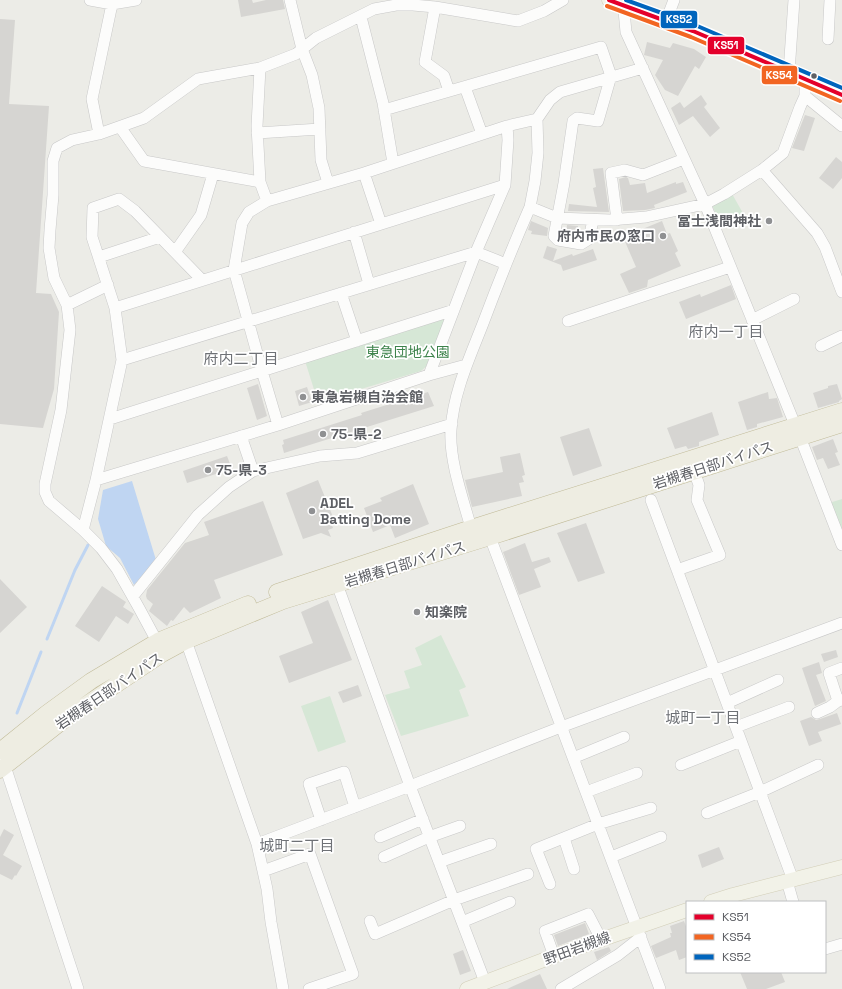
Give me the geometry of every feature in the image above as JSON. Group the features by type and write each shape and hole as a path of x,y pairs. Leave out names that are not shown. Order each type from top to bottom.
{"highway":[{"name":"岩槻春日部バイパス","path":"184,636 283,601 490,538 694,471 797,431 842,411"},
{"name":"岩槻春日部バイパス","path":"0,751 47,713 91,681 280,591 471,528 595,490 797,431 842,424"},
{"name":"岩槻春日部バイパス","path":"3,768 160,647"}],"main road":[{"path":"609,0 623,3 693,31 842,95"},
{"path":"718,901 731,899 790,880 842,867"},
{"name":"野田岩槻線","path":"467,989 601,939 639,931 686,910"}],"street":[{"path":"90,0 112,4 136,0"},
{"path":"290,0 302,49 312,75 319,108 321,160 328,183"},
{"path":"160,647 117,569 101,548 83,530 49,501 45,492 45,484 64,387 70,330 67,305 54,278 49,248 53,195 53,161 57,148 72,140 99,134 144,118 198,79 260,68 296,54 316,38 361,17 374,9 399,3 518,21 544,11 562,0"},
{"path":"666,21 674,0"},
{"path":"789,72 794,0"},
{"path":"828,39 830,0"},
{"path":"623,3 626,32 705,204 842,545"},
{"path":"99,134 92,99 112,4"},
{"path":"435,8 425,62 444,76 449,91"},
{"path":"361,17 384,110 393,163"},
{"path":"384,110 601,47 611,76 598,121 577,118 573,121 564,184 554,236 558,240 581,244 589,239 593,220"},
{"path":"260,68 257,133 260,182 268,201"},
{"path":"471,528 453,460 451,431 457,392 466,365 530,207 538,153 537,119 550,100 560,92 611,76 643,68"},
{"path":"530,207 557,218 617,220 646,217 705,204 762,170 783,153 805,96 805,80"},
{"path":"465,87 482,134"},
{"path":"805,96 842,126"},
{"path":"278,425 234,270 242,222 249,212 268,201 364,173 507,126 537,119"},
{"path":"429,375 476,252 505,185 508,140 507,126"},
{"path":"120,127 144,161 260,182"},
{"path":"257,133 320,129"},
{"path":"617,220 611,173 625,170 643,175 684,159"},
{"path":"762,170 818,233 825,247 842,292"},
{"path":"364,173 380,224"},
{"path":"175,252 201,215 213,174"},
{"path":"115,308 505,185"},
{"path":"83,530 110,419 122,360 115,308 92,238 93,208 119,199 135,211 202,280"},
{"path":"354,232 369,284"},
{"path":"99,258 160,237"},
{"path":"122,360 476,252 506,264"},
{"path":"833,270 842,262"},
{"path":"568,321 730,267"},
{"path":"67,305 108,285"},
{"path":"341,293 358,341"},
{"path":"752,320 794,299"},
{"path":"110,419 454,310"},
{"path":"821,346 842,336"},
{"path":"96,480 278,425 429,375 466,365"},
{"path":"133,596 198,515 229,487 253,471 320,456 357,453 452,424"},
{"path":"241,436 253,471"},
{"path":"677,570 720,555 697,500 699,485 694,471"},
{"path":"651,500 760,792 790,880 793,901"},
{"path":"490,538 660,989"},
{"path":"337,584 410,786 485,982"},
{"path":"257,844 410,786 560,726 842,623"},
{"path":"184,636 257,844 283,989"},
{"path":"817,713 840,701 829,673 842,668"},
{"path":"727,703 778,680"},
{"path":"736,727 789,707"},
{"path":"573,758 624,737"},
{"path":"681,765 741,741"},
{"path":"0,751 3,768 78,989"},
{"path":"707,813 760,792 818,765"},
{"path":"321,820 309,784 344,772 355,807"},
{"path":"586,792 637,772"},
{"path":"550,884 536,849 598,824 651,808"},
{"path":"380,837 423,819"},
{"path":"384,857 429,837 460,826"},
{"path":"611,857 661,837"},
{"path":"564,838 574,869"},
{"path":"439,862 491,844"},
{"path":"263,871 310,854 353,974 309,989"},
{"path":"370,920 375,934 454,900 528,874"},
{"path":"462,922 510,902"},
{"path":"554,956 545,931 588,914 601,939"},
{"path":"560,989 618,955 639,931"},
{"path":"826,949 842,944"}],"green space":[{"path":"731,192 744,215 722,227 711,203"},
{"name":"東急団地公園","path":"443,319 446,322 429,364 421,371 318,402 305,361"},
{"path":"842,499 842,536 829,503"},
{"path":"441,635 466,687 459,690 469,716 401,736 385,695 410,688 404,671 422,665 415,648"},
{"path":"330,696 346,742 318,752 301,706"}],"water":[{"path":"132,481 156,560 134,585 120,558 106,546 98,519 103,490"}],"building":[{"path":"238,0 252,0 253,3 266,0 283,0 285,9 241,17"},
{"path":"0,19 15,20 9,104 49,106 36,293 51,294 59,312 54,389 43,428 0,424"},
{"path":"647,42 670,48 673,43 694,49 706,57 699,69 695,66 678,96 665,90 655,75 663,60 644,55"},
{"path":"701,95 707,104 704,107 720,128 710,137 693,116 679,125 671,108 680,102 684,108"},
{"path":"805,115 815,118 804,151 792,148"},
{"path":"836,157 842,162 842,178 833,189 819,178"},
{"path":"603,168 609,212 568,211 569,204 597,207 593,188 596,187 593,169"},
{"path":"626,177 628,178 630,185 645,183 647,193 676,182 676,184 683,182 687,192 654,205 655,208 623,211 619,179"},
{"path":"531,221 548,228 547,236 531,234 532,231 528,230"},
{"path":"662,221 667,234 670,233 678,251 675,253 681,266 648,280 647,287 629,293 620,274 636,267 623,237"},
{"path":"567,225 578,226 577,236 566,234"},
{"path":"547,246 557,249 553,261 572,254 573,256 593,249 597,260 563,271 561,265 543,258"},
{"path":"731,285 736,299 686,319 679,302 700,294 701,297"},
{"path":"258,384 267,416 257,420 247,388"},
{"path":"837,384 842,399 839,402 818,408 813,393 828,388 828,386"},
{"path":"307,387 312,402 299,406 295,391"},
{"path":"428,392 434,406 284,453 282,445 284,444 283,440"},
{"path":"768,392 769,399 777,398 783,417 757,424 757,427 747,430 738,402"},
{"path":"712,412 719,435 699,442 699,446 688,449 686,446 675,449 667,428"},
{"path":"589,428 602,466 573,476 560,437"},
{"path":"833,439 838,452 835,453 840,465 828,469 823,458 817,460 812,447"},
{"path":"520,453 525,475 522,476 524,482 519,483 522,496 472,507 465,480 503,472 500,457"},
{"name":"75-県-3","path":"227,456 232,469 187,483 183,471"},
{"path":"318,480 333,517 329,518 333,528 328,530 331,537 321,533 303,539 286,493"},
{"path":"413,484 429,524 395,538 390,525 373,532 364,508 382,501 380,498"},
{"path":"263,501 283,555 214,580 221,598 190,613 184,607 167,626 149,611 153,604 147,599 147,590 185,543 209,535 204,522"},
{"path":"586,523 605,573 578,582 557,533"},
{"path":"525,543 532,562 549,557 551,562 534,569 541,587 519,595 503,552"},
{"path":"0,579 27,607 0,633"},
{"path":"102,586 126,602 123,607 134,614 128,624 116,616 99,642 75,626"},
{"path":"328,600 352,660 289,683 279,656 313,643 301,612"},
{"path":"836,650 838,657 824,662 821,654"},
{"path":"819,662 822,673 816,675 826,701 815,706 802,668"},
{"path":"358,685 362,696 343,703 338,692"},
{"path":"837,713 841,724 818,732 822,741 809,746 800,721 811,717 816,720"},
{"path":"4,829 14,835 3,855 22,866 12,880 0,874 0,837"},
{"path":"719,847 724,859 702,868 698,855"},
{"path":"684,921 686,926 686,957 679,960 676,950 656,958 651,946 671,937 670,933 672,933 670,926"},
{"path":"585,923 589,934 558,946 554,935"},
{"path":"609,947 611,951 597,960 594,952"},
{"path":"463,950 471,971 460,975 453,954"},
{"path":"740,973 781,973 785,982 766,989 747,989"},
{"path":"540,974 547,989 507,989"}],"waterway":[{"path":"47,639 75,570 88,545"},
{"path":"17,713 41,652"}],"transit line":[{"name":"KS51","path":"609,0 693,31 842,95"},
{"name":"KS52","path":"626,0 695,25 842,88"},
{"name":"KS54","path":"607,6 691,37 840,101"}],"place":[{"name":"冨士浅間神社","path":"769,221"},
{"name":"府内市民の窓口","path":"663,236"},
{"name":"東急岩槻自治会館","path":"303,397"},
{"name":"75-県-2","path":"323,434"},
{"name":"75-県-3","path":"208,470"},
{"name":"ADEL Batting Dome","path":"312,511"},
{"name":"知楽院","path":"417,612"}],"district":[{"name":"府内一丁目","path":"726,331"},
{"name":"府内二丁目","path":"241,358"},
{"name":"城町一丁目","path":"703,717"},
{"name":"城町二丁目","path":"297,845"}]}
